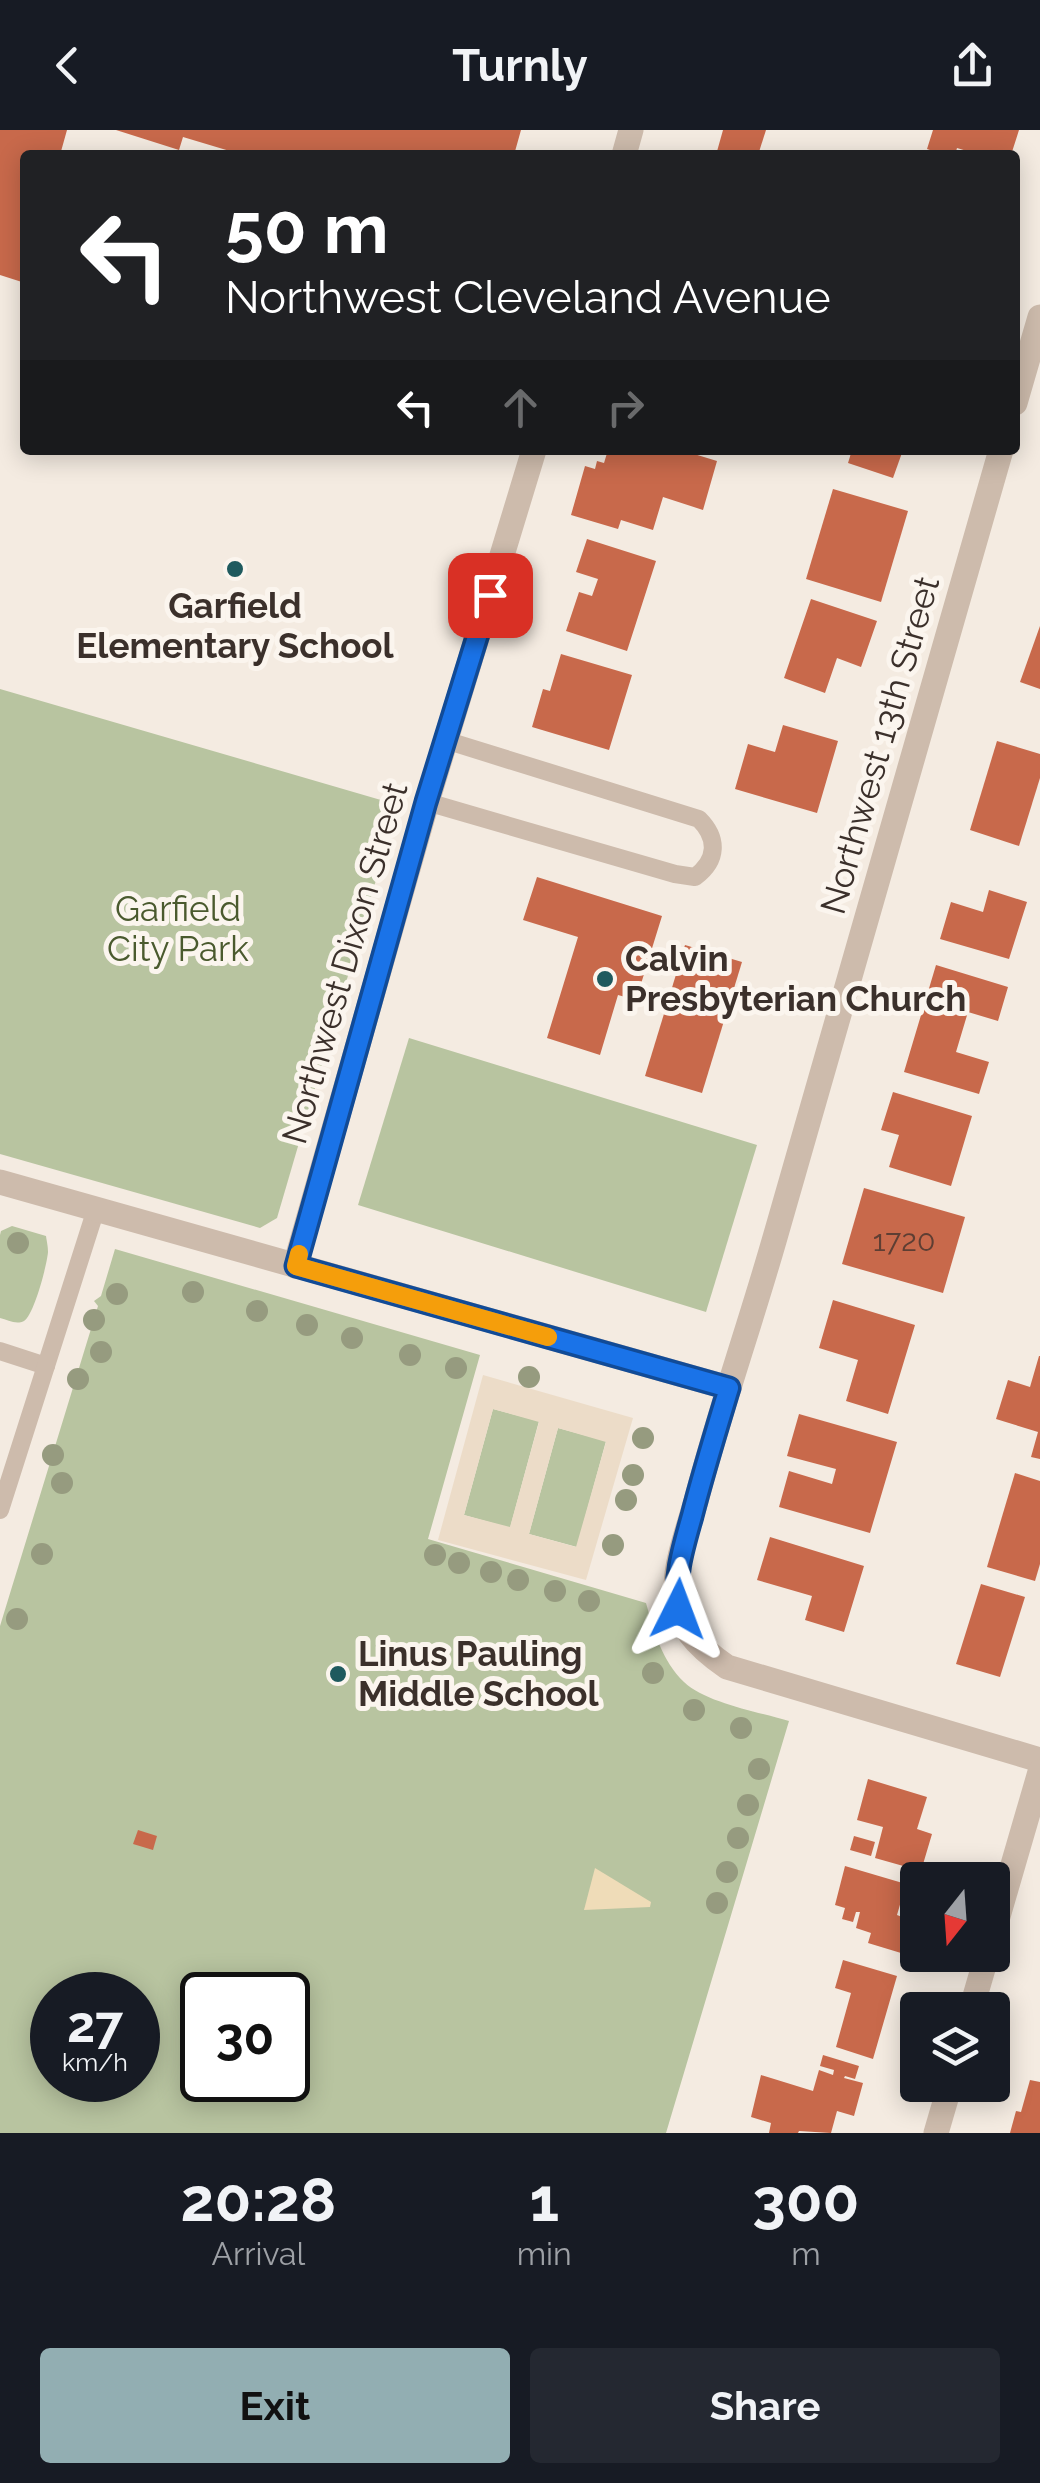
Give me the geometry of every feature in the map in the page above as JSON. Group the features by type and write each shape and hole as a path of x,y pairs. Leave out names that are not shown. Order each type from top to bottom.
{"street":[{"path":"1020,390 1036,347 1040,317"},
{"name":"Northwest Dixon Street","path":"296,1266 426,802 532,455"},
{"name":"Northwest 13th Street","path":"1001,455 774,1242 704,1471 676,1590 678,1609 690,1636 702,1650 727,1666 1040,1760"},
{"path":"0,1182 729,1388"},
{"path":"1010,1875 1040,1772"},
{"path":"936,2133 945,2102"}],"lane":[{"path":"426,802 685,876 696,877 706,869 713,849 708,828 699,819 446,740"},
{"path":"0,1510 96,1209"},
{"path":"0,1351 46,1366"}],"green space":[{"name":"Garfield City Park","path":"0,689 398,805 277,1218 260,1228 0,1154"},
{"path":"409,1038 757,1145 706,1312 358,1205"},
{"path":"12,1226 46,1236 48,1250 32,1310 24,1321 18,1322 0,1318 0,1235"},
{"name":"Linus Pauling Middle School","path":"115,1249 480,1355 428,1539 646,1603 664,1655 684,1682 719,1701 789,1721 666,2133 0,2133 0,1626 98,1306 94,1301 101,1296"},
{"path":"493,1409 539,1421 510,1528 464,1515"},
{"path":"558,1428 606,1441 577,1547 529,1534"}],"sand":[{"path":"595,1868 651,1902 650,1907 584,1910"}],"shaded area":[{"path":"483,1375 633,1418 586,1580 438,1540","holes":["493,1409 539,1422 510,1527 464,1515","558,1428 606,1442 576,1547 529,1534"]}],"building":[{"path":"0,130 67,130 61,150 20,150 20,281 0,275"},
{"path":"116,130 521,130 515,150 226,150 183,137 179,150"},
{"path":"723,130 766,130 760,150 717,150"},
{"path":"933,130 1019,130 1013,150 927,149"},
{"path":"606,455 697,455 717,461 703,510 663,497 653,530 621,520 618,529 571,515 585,466 595,469 597,461 604,463"},
{"path":"850,455 901,455 893,478 848,463"},
{"path":"833,489 908,511 881,602 806,579"},
{"path":"587,539 656,561 627,651 566,631 579,592 592,596 598,579 576,572"},
{"path":"811,599 877,621 861,667 837,658 825,693 784,678"},
{"path":"1040,626 1040,689 1020,682"},
{"path":"561,654 632,675 609,750 532,727 543,689 550,691"},
{"path":"783,725 838,741 817,813 735,789 748,744 775,752"},
{"path":"997,741 1040,754 1040,778 1019,846 970,830"},
{"path":"537,877 662,916 636,1000 618,995 600,1055 547,1038 578,937 523,920"},
{"path":"989,890 1027,902 1009,959 940,939 951,902 983,912"},
{"path":"685,945 742,962 702,1093 645,1076"},
{"path":"936,965 1008,987 998,1021 968,1012 956,1052 989,1062 979,1094 904,1072"},
{"path":"893,1092 972,1116 951,1186 889,1167 899,1135 881,1130"},
{"path":"864,1188 965,1217 943,1293 842,1264"},
{"path":"833,1300 915,1325 888,1414 846,1401 858,1360 819,1348"},
{"path":"1039,1356 1040,1459 1031,1457 1038,1432 996,1419 1008,1380 1030,1387"},
{"path":"799,1414 897,1442 870,1533 779,1507 789,1471 832,1484 836,1469 787,1456"},
{"path":"1015,1473 1040,1481 1040,1564 1035,1581 987,1567"},
{"path":"770,1537 864,1566 844,1632 805,1620 812,1596 757,1580"},
{"path":"981,1584 1025,1597 1000,1677 956,1664"},
{"path":"868,1779 927,1797 917,1829 932,1834 924,1862 900,1862 900,1865 875,1858 883,1827 857,1820"},
{"path":"138,1830 157,1836 153,1850 133,1844"},
{"path":"854,1836 875,1842 871,1856 850,1850"},
{"path":"845,1866 900,1882 897,1915 900,1953 868,1943 871,1933 856,1928 860,1912 856,1912 853,1922 842,1919 845,1908 835,1905"},
{"path":"843,1960 897,1976 873,2059 836,2047 851,1993 835,1988"},
{"path":"823,2055 859,2066 855,2079 844,2078 863,2083 854,2116 837,2111 831,2133 769,2133 771,2123 751,2117 761,2075 813,2091 819,2070 833,2075 834,2070 820,2066"},
{"path":"1030,2080 1040,2082 1040,2133 1010,2133 1016,2111 1021,2112"}],"slow traffic":[{"path":"299,1254 296,1266 548,1337"}],"place":[{"name":"Garfield Elementary School","path":"235,569"},
{"name":"Calvin Presbyterian Church","path":"605,979"},
{"name":"Linus Pauling Middle School","path":"338,1674"}],"route":[{"path":"490,595 426,802 296,1266 729,1388 678,1570 678,1609"}]}
